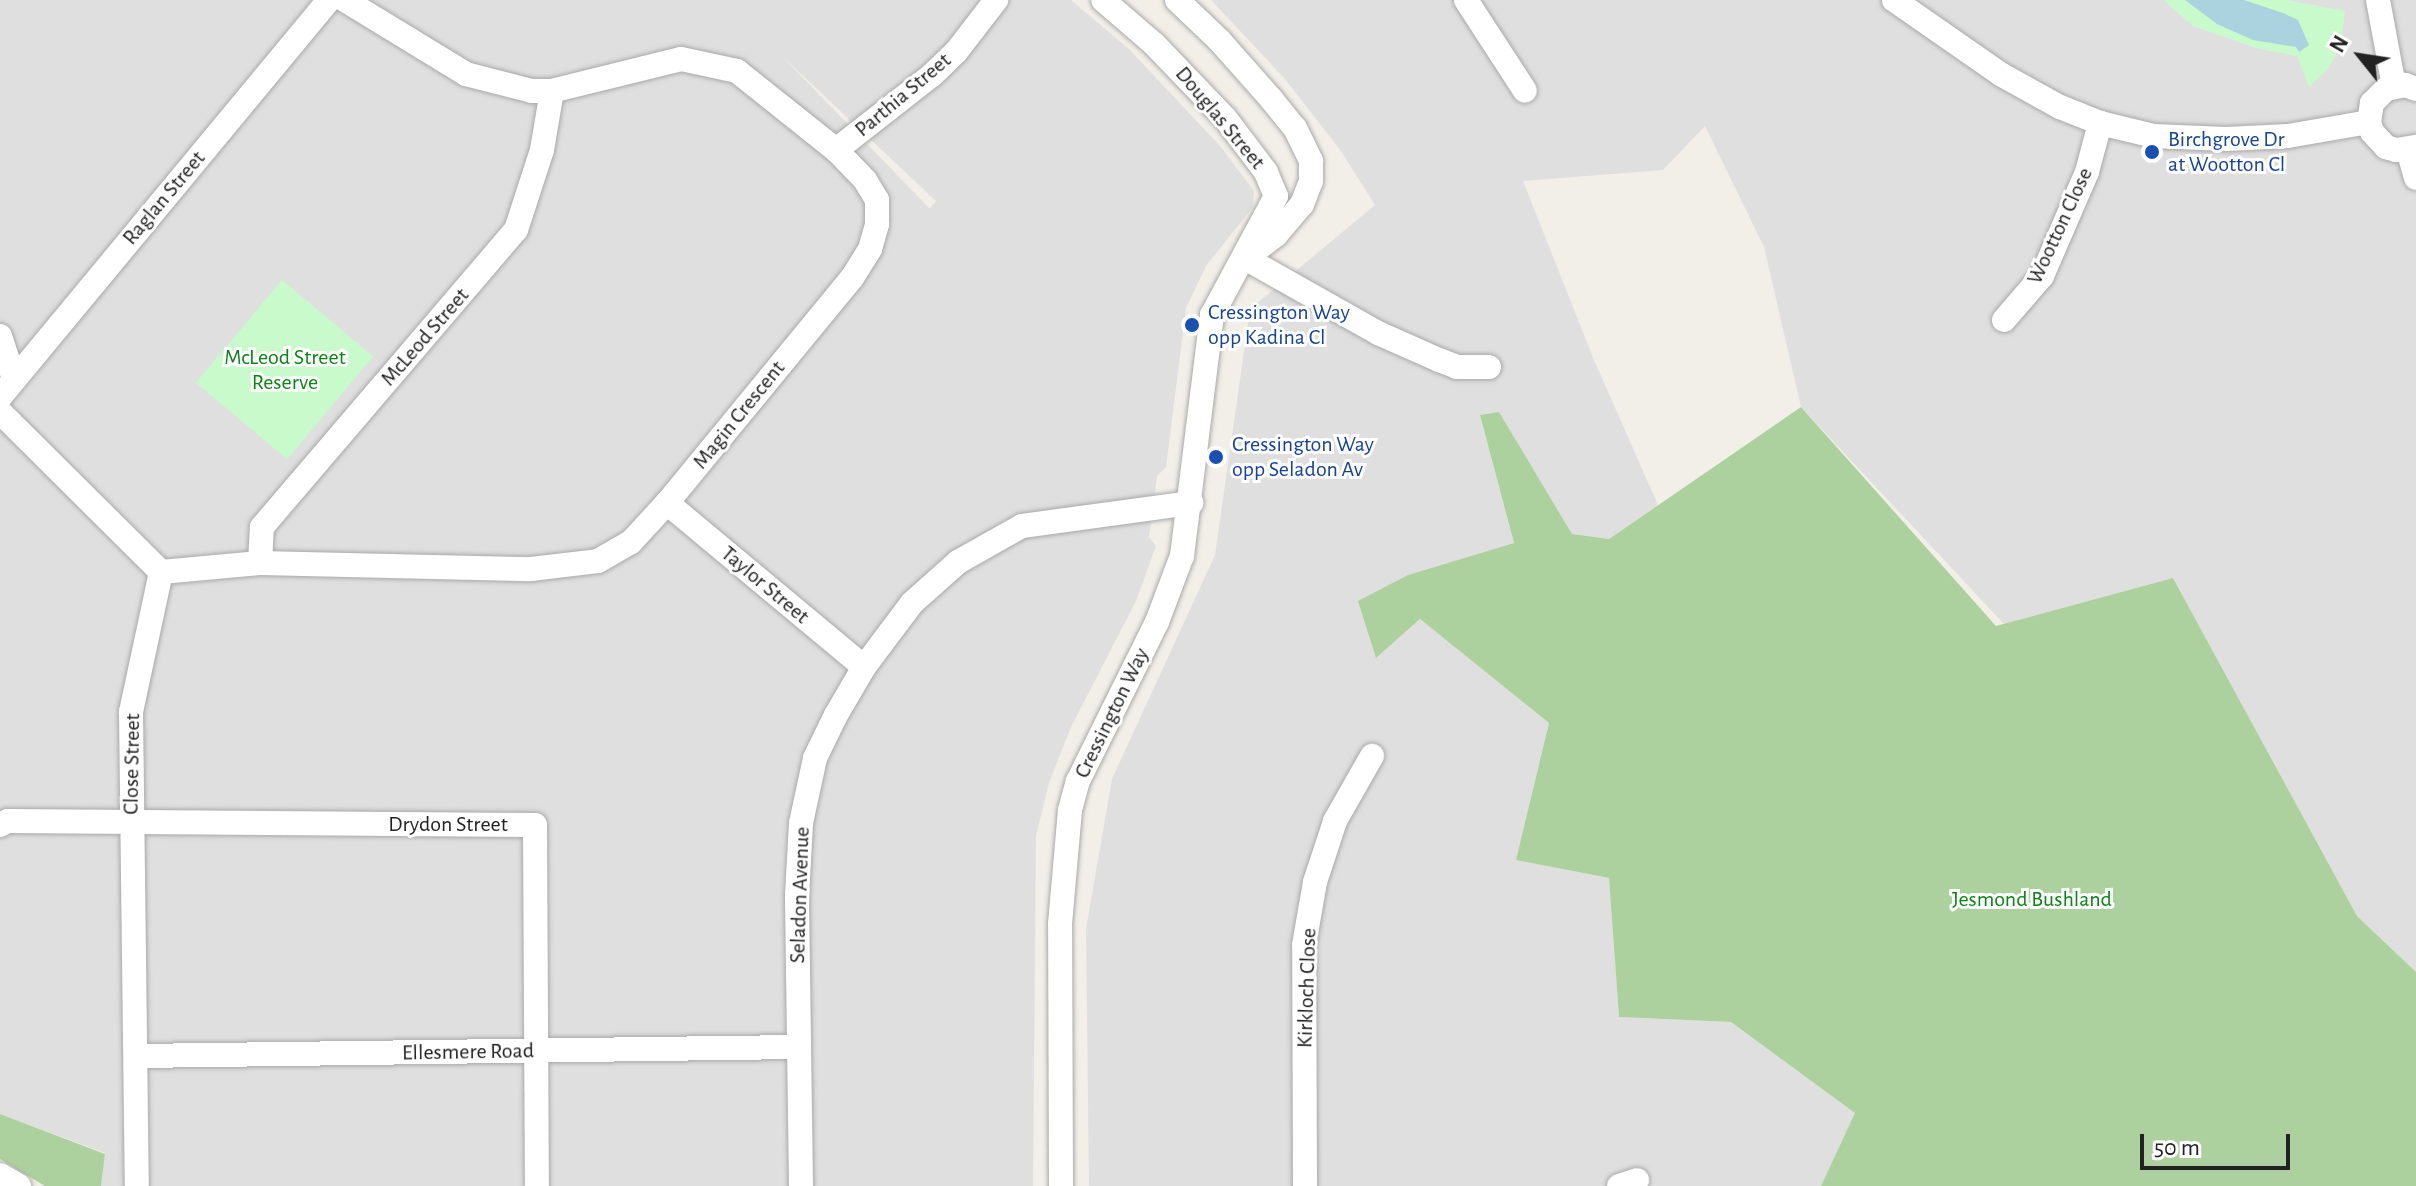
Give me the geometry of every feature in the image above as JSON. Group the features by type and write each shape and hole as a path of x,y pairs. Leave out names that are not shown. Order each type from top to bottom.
{"street":[{"name":"Raglan Street","path":"7,388 329,0"},
{"path":"345,0 466,74 532,91 552,91"},
{"name":"Parthia Street","path":"836,150 932,75 956,52 996,0"},
{"name":"Douglas Street","path":"1103,0 1154,44 1225,118 1274,186 1275,203 1259,227 1245,258"},
{"path":"1116,0 1154,44"},
{"path":"1177,0 1219,40 1272,100 1295,128 1311,161 1310,188 1302,204 1276,235 1245,258 1378,333 1427,355 1457,367 1489,367"},
{"path":"1466,0 1525,91"},
{"path":"1894,0 2002,75 2060,107 2100,123 2154,136 2226,139 2288,136 2369,122"},
{"path":"2378,0 2405,87 2372,103 2369,122 2372,132 2386,147 2412,148 2416,178"},
{"name":"Magin Crescent","path":"161,572 260,563 531,569 598,561 631,542 667,503 852,278 870,249 877,224 877,200 865,180 836,150 737,71 681,59 552,91"},
{"name":"McLeod Street","path":"260,563 262,527 516,230 538,162 552,91"},
{"name":"Wootton Close","path":"2004,320 2042,276 2077,198 2100,123"},
{"name":"Cressington Way","path":"1061,1186 1060,924 1070,810 1078,781 1166,601 1182,556 1212,315 1222,290 1245,258"},
{"path":"0,336 7,388"},
{"path":"0,412 161,572"},
{"name":"Taylor Street","path":"667,503 864,667"},
{"name":"Seladon Avenue","path":"801,1186 797,895 801,823 815,758 864,667 912,603 946,573 1022,526 1191,503"},
{"name":"Close Street","path":"137,1186 131,712 161,572"},
{"name":"Kirkloch Close","path":"1305,1186 1304,945 1315,882 1335,821 1372,756"},
{"name":"Drydon Street","path":"0,825 8,821 535,825 537,1186"},
{"name":"Ellesmere Road","path":"137,1056 799,1047"},
{"path":"0,1175 19,1186"}],"shaded area":[{"path":"0,0 1071,0 1129,49 1221,147 1254,191 1253,207 1206,266 1186,308 1166,467 1157,476 1149,537 1156,546 1136,601 1071,727 1049,783 1036,836 1033,1186 101,1186 105,1153 0,1114","holes":["783,57 936,201 929,208"]},
{"path":"1211,0 2164,0 2193,26 2257,48 2298,56 2345,12 2286,0 2416,0 2416,972 2357,916 2173,578 2004,624 1801,407 1764,247 1705,126 1663,170 1523,181 1594,360 1658,505 1609,539 1572,534 1499,413 1480,415 1514,543 1408,575 1376,658 1420,619 1549,723 1517,860 1609,878 1619,1017 1731,1022 1856,1113 1821,1186 1089,1186 1086,929 1112,779 1215,555 1250,309 1375,205 1341,151 1285,79"}],"green space":[{"path":"2164,0 2286,0 2345,11 2341,46 2328,69 2309,87 2297,56 2257,48 2193,26"},
{"name":"McLeod Street Reserve","path":"282,280 373,356 287,459 196,383"},
{"name":"Jesmond Bushland","path":"1801,407 1996,626 2173,578 2357,916 2416,972 2416,1186 1821,1186 1855,1113 1731,1022 1619,1017 1609,878 1516,860 1549,723 1420,619 1376,658 1358,601 1408,575 1514,543 1480,415 1499,412 1572,534 1609,539"},
{"path":"0,1114 105,1154 101,1186 45,1186 0,1159"}],"water":[{"path":"2185,0 2244,0 2283,13 2298,20 2309,45 2299,52 2296,47 2253,40 2217,24"}],"place":[{"name":"Birchgrove Dr at Wootton Cl","path":"2152,152"},
{"name":"Cressington Way opp Kadina Cl","path":"1192,325"},
{"name":"Cressington Way opp Seladon Av","path":"1216,457"}]}
